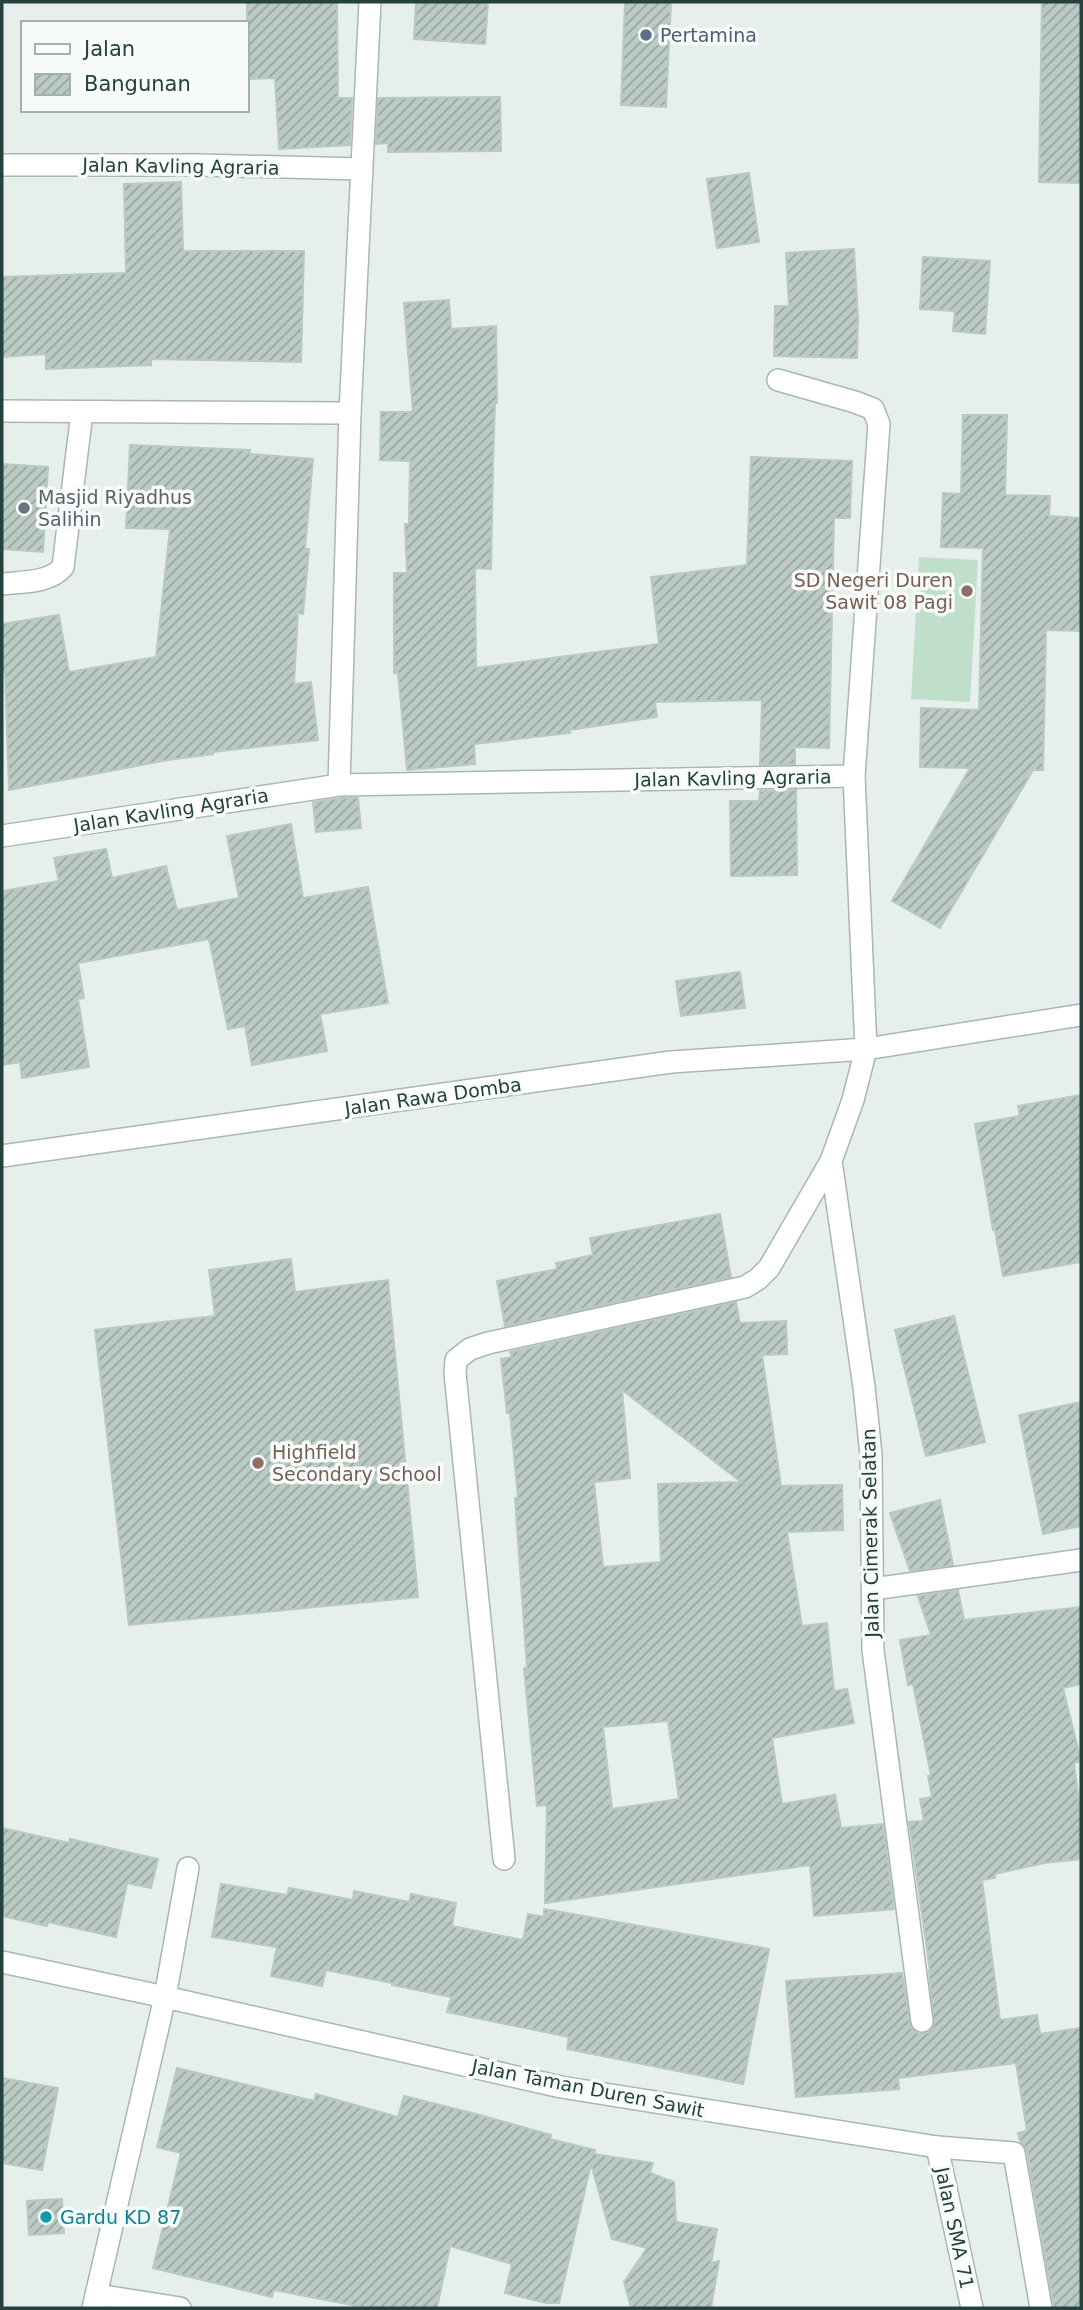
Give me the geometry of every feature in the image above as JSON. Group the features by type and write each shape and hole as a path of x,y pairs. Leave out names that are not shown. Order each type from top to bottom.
{"street":[{"path":"339,785 350,413 370,2"},
{"name":"Jalan Kavling Agraria","path":"2,165 200,165 361,169"},
{"path":"778,380 855,401 873,409 879,424 854,776"},
{"path":"2,411 350,413"},
{"path":"2,584 42,579 57,574 63,567 82,412"},
{"name":"Jalan Kavling Agraria","path":"2,836 339,785 854,776 866,1049"},
{"name":"Jalan Rawa Domba","path":"2,1156 671,1062 866,1049 1081,1015"},
{"name":"Jalan Cimerak Selatan","path":"866,1049 853,1100 831,1161 864,1387 871,1455 873,1650 922,2021"},
{"path":"504,1859 455,1373 456,1360 470,1349 488,1343 745,1287 769,1268 831,1161"},
{"path":"873,1589 1081,1560"},
{"path":"180,2308 95,2302 165,1997 188,1868"},
{"name":"Jalan Taman Duren Sawit","path":"2,1962 561,2087 937,2147 1014,2153 1041,2308"},
{"name":"Jalan SMA 71","path":"937,2147 972,2308"}],"green space":[{"path":"919,557 978,560 970,702 911,699"}],"building":[{"path":"247,2 337,2 338,98 352,98 350,145 279,149 275,78 248,79"},
{"path":"416,2 488,2 485,44 414,39"},
{"name":"Pertamina","path":"625,2 671,2 666,107 621,105"},
{"path":"1042,2 1081,2 1081,183 1039,182"},
{"path":"500,97 501,151 388,152 388,143 376,144 378,98"},
{"path":"749,173 759,242 717,248 707,179"},
{"path":"181,182 183,251 304,251 301,362 151,359 151,365 46,369 46,354 2,357 2,277 126,273 124,184"},
{"path":"854,249 858,318 857,358 774,356 775,306 789,306 786,253"},
{"path":"923,257 990,261 985,334 953,331 955,311 920,309"},
{"path":"449,300 451,329 496,326 497,403 491,569 475,568 476,668 659,644 651,577 747,565 751,457 852,461 850,518 834,518 829,748 795,747 795,764 760,765 762,700 655,702 657,717 569,730 570,733 474,744 475,764 407,770 398,673 394,673 394,573 407,573 405,524 409,524 410,461 380,460 381,412 413,412 404,303"},
{"path":"963,415 1007,415 1005,495 1050,496 1049,516 1081,518 1081,631 1046,630 1043,770 1033,770 940,928 892,901 970,768 920,767 921,708 979,710 983,548 941,547 943,493 961,494"},
{"path":"130,445 250,450 250,454 313,459 305,549 309,549 303,614 298,613 294,684 311,682 318,740 213,752 9,790 2,624 59,615 69,672 156,657 170,529 126,528"},
{"name":"Masjid Riyadhus Salihin","path":"2,464 48,467 43,552 2,549"},
{"path":"796,790 797,875 731,876 730,801 759,801 760,791"},
{"path":"358,798 361,828 316,832 313,802"},
{"path":"291,824 303,898 368,887 388,1003 320,1014 327,1051 252,1065 245,1026 228,1029 209,939 78,963 84,998 78,999 89,1067 22,1078 20,1062 2,1065 2,891 59,881 54,858 106,849 112,878 166,866 177,910 239,898 227,836"},
{"path":"740,972 745,1008 681,1016 676,981"},
{"path":"1081,1095 1081,1262 1003,1276 975,1124 1020,1116 1018,1106"},
{"path":"720,1214 731,1277 505,1326 497,1281 557,1269 556,1263 593,1255 590,1238"},
{"name":"Highfield Secondary School","path":"291,1259 295,1292 388,1280 418,1597 129,1625 95,1330 215,1316 209,1270"},
{"path":"736,1302 740,1323 786,1321 787,1354 762,1355 781,1486 842,1485 843,1530 787,1532 802,1626 827,1623 834,1691 847,1689 854,1723 772,1738 782,1804 835,1795 841,1828 883,1824 894,1909 814,1916 810,1865 545,1903 547,1805 537,1806 524,1668 527,1668 515,1498 518,1498 510,1413 507,1413 501,1359 512,1357 510,1352","holes":["622,1390 741,1482 658,1484 661,1562 603,1567 594,1482 630,1478","668,1721 679,1799 612,1809 603,1727"]},
{"path":"954,1316 985,1442 926,1456 895,1330"},
{"path":"1081,1402 1081,1526 1043,1534 1019,1415"},
{"path":"940,1500 953,1565 910,1571 890,1513"},
{"path":"958,1590 964,1620 1081,1607 1081,1684 1063,1688 1081,1761 1074,1763 1081,1819 1081,1859 1044,1863 995,1874 995,1878 982,1880 1000,2020 1037,2015 1040,2034 1081,2028 1081,2308 1054,2308 1027,2151 1018,2133 1027,2131 1016,2063 898,2078 899,2089 796,2097 786,1981 902,1973 911,2028 924,2034 934,2025 930,1971 909,1822 924,1821 920,1799 932,1797 928,1776 931,1776 913,1684 908,1685 900,1640 931,1635 918,1596"},
{"path":"2,1828 69,1843 70,1839 158,1859 151,1888 127,1883 116,1937 48,1922 47,1926 2,1916"},
{"path":"221,1884 287,1895 289,1888 353,1900 354,1891 409,1902 411,1894 456,1903 452,1926 523,1940 528,1914 544,1917 544,1909 769,1949 743,2084 567,2049 569,2037 447,2012 451,1997 392,1983 326,1970 322,1986 271,1976 277,1947 212,1937"},
{"path":"177,2068 314,2101 316,2094 398,2117 404,2096 551,2135 550,2139 595,2150 594,2154 653,2163 650,2173 674,2182 676,2222 717,2229 711,2263 719,2261 711,2308 631,2308 624,2282 647,2248 612,2239 591,2164 559,2303 546,2303 505,2293 512,2264 450,2246 437,2308 367,2308 274,2290 272,2297 153,2268 181,2153 157,2147"},
{"path":"2,2078 58,2088 42,2170 2,2163"},
{"name":"Gardu KD 87","path":"62,2199 64,2233 29,2235 27,2201"}],"place":[{"name":"Pertamina","path":"646,35"},
{"name":"Masjid Riyadhus Salihin","path":"24,508"},
{"name":"SD Negeri Duren Sawit 08 Pagi","path":"967,591"},
{"name":"Highfield Secondary School","path":"258,1463"},
{"name":"Gardu KD 87","path":"46,2217"}]}
